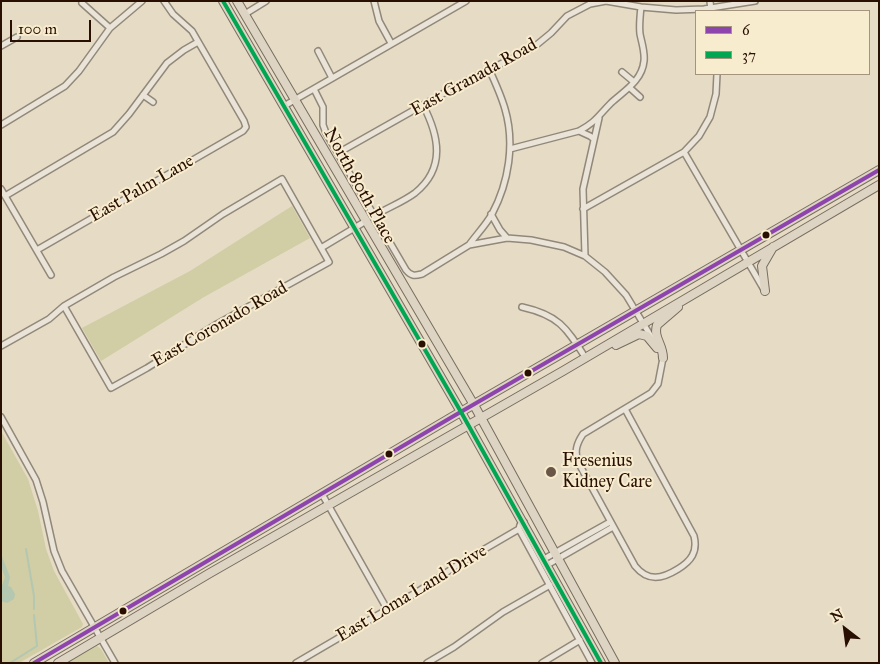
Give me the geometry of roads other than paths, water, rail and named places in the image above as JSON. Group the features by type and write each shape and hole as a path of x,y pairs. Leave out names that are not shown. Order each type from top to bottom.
{"main road":[{"path":"223,1 469,424 602,663"},
{"path":"237,1 474,405 615,663"},
{"path":"34,663 879,170"},
{"path":"58,663 585,358 643,322 879,185"},
{"path":"765,292 762,266 774,246"},
{"path":"663,358 663,350 656,336 657,325 660,320 707,285"},
{"path":"602,347 612,347 639,334 647,336 657,348"}],"street":[{"path":"1,125 65,86 110,28 142,1"},
{"path":"5,196 113,132 167,64 198,42 188,27 173,14 164,1"},
{"path":"244,14 266,1"},
{"path":"374,1 379,21 391,43"},
{"path":"284,106 466,1"},
{"name":"East Granada Road","path":"338,153 489,69 534,47 567,16 590,4 606,1 676,10 711,10 755,1"},
{"path":"710,1 711,10"},
{"path":"82,3 110,28"},
{"path":"510,149 579,131 599,118 610,105 630,88 643,68 644,51 640,27 641,7"},
{"path":"1,46 17,37"},
{"name":"East Palm Lane","path":"37,250 246,127 198,42"},
{"path":"318,51 332,78"},
{"path":"469,246 491,214 501,192 508,169 509,130 505,109 489,69"},
{"path":"622,72 634,82"},
{"path":"583,210 684,152 699,136 710,116 716,94 717,75"},
{"path":"630,88 640,97"},
{"name":"North 80th Place","path":"314,89 323,107 326,133 410,275 422,274 469,246"},
{"path":"143,95 154,102"},
{"path":"374,216 415,193 432,172 437,152 436,134 423,105"},
{"path":"585,256 583,210 585,180 599,118"},
{"path":"579,131 594,139"},
{"path":"684,152 765,292"},
{"path":"1,346 49,319 64,306 114,276 184,241 223,214 282,179 320,248 366,221"},
{"path":"1,189 51,275"},
{"path":"491,214 507,238"},
{"path":"469,246 507,238 531,240 564,247 585,256 617,284 643,322 663,358 658,384 651,393 583,434 577,442 576,451 577,459 632,560 644,575 656,578 665,576 691,559 695,550 694,536 625,409"},
{"name":"East Coronado Road","path":"64,306 110,388 147,368 217,324 329,262 320,248"},
{"path":"522,307 542,312 557,321 565,328 585,358"},
{"path":"1,417 32,473 43,502 56,556 66,580 115,663"},
{"path":"322,494 387,610"},
{"name":"East Loma Land Drive","path":"296,663 519,529 520,525 524,522"},
{"path":"546,562 612,525"},
{"path":"519,529 592,663"},
{"path":"427,663 454,647 503,612 550,585"},
{"path":"542,663 580,640"}],"waterway":[{"path":"26,549 34,596 34,609"},
{"path":"10,663 37,646 34,615"}],"place":[{"name":"Fresenius Kidney Care","path":"551,472"}]}
